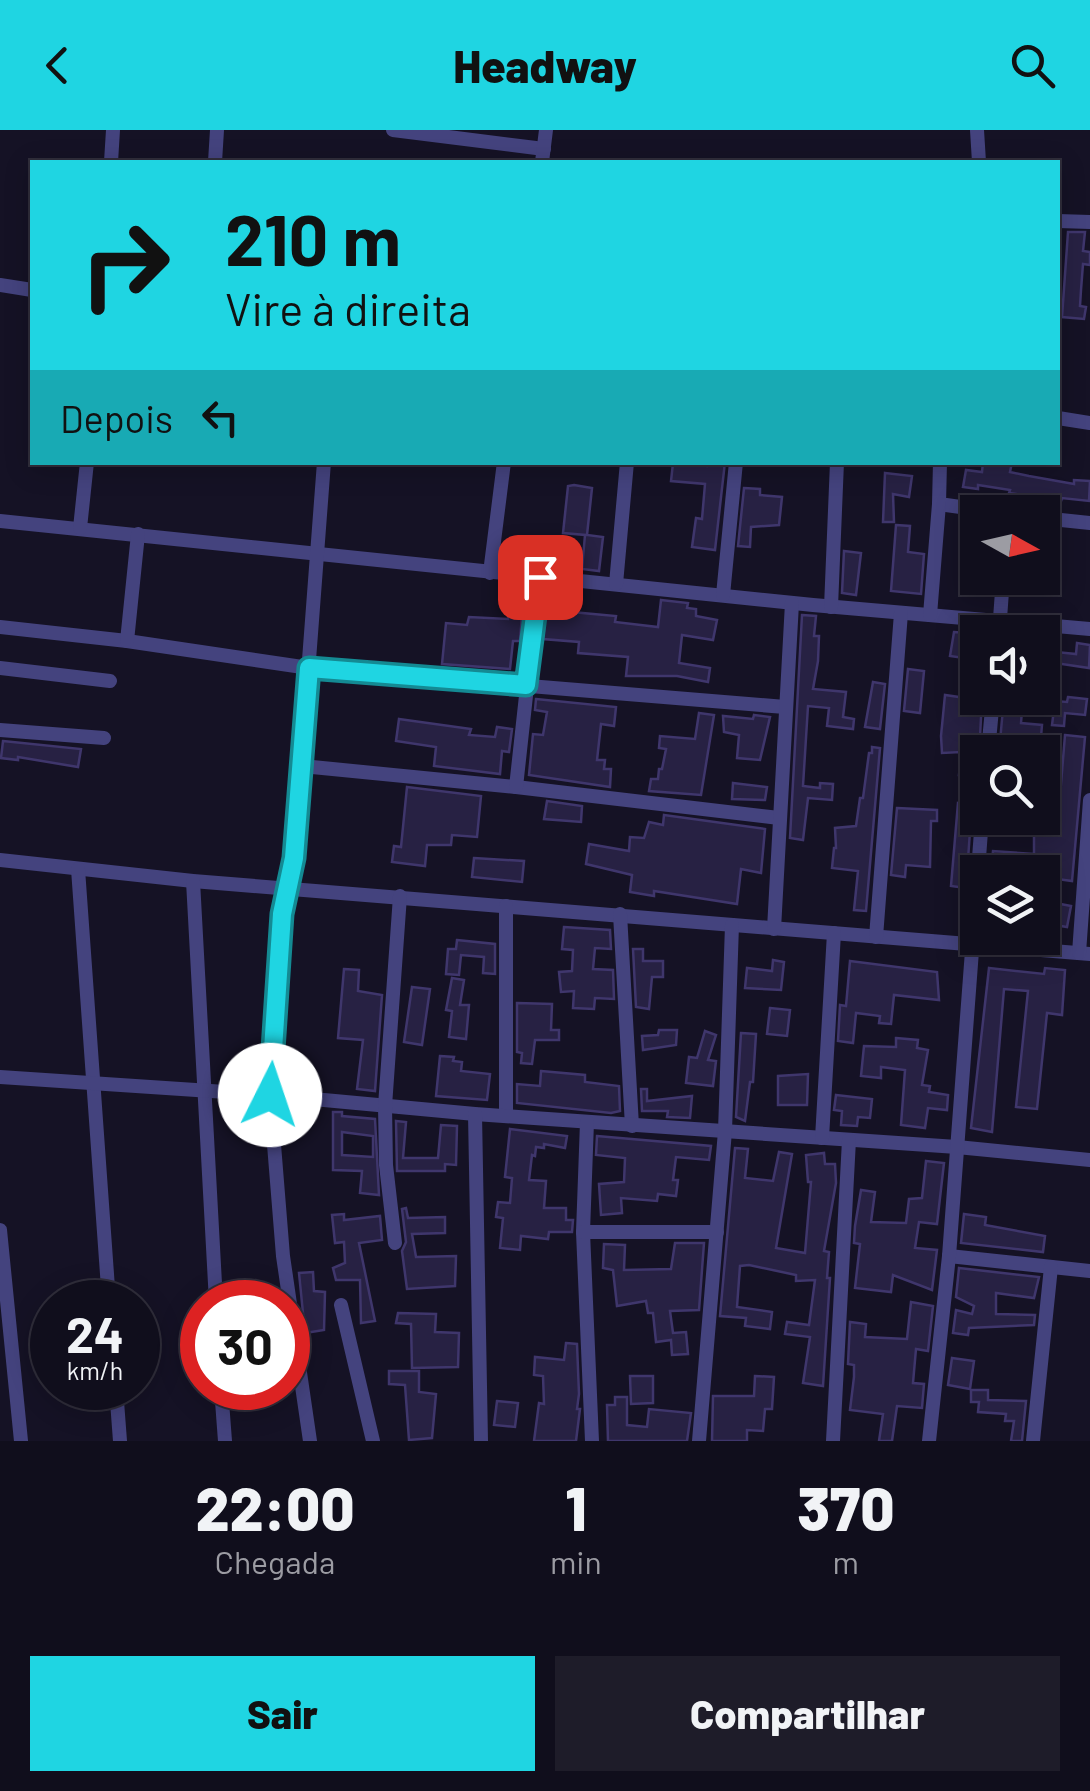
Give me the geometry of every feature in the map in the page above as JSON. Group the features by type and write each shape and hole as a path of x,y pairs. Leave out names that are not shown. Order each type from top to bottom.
{"street":[{"path":"111,160 113,130"},
{"path":"214,160 217,130"},
{"path":"393,130 543,156 546,130"},
{"path":"977,130 979,160"},
{"path":"1060,222 1090,222"},
{"path":"0,285 30,290"},
{"path":"1060,418 1090,423"},
{"path":"80,528 86,465"},
{"path":"310,1441 283,1256 270,1095 282,914 294,858 302,766 324,465"},
{"path":"490,572 504,465"},
{"path":"616,584 628,465"},
{"path":"723,595 736,465"},
{"path":"830,606 836,465"},
{"path":"930,615 940,465"},
{"path":"939,504 960,507"},
{"path":"1060,520 1090,523"},
{"path":"0,521 960,620"},
{"path":"127,641 138,534"},
{"path":"516,787 540,577"},
{"path":"774,929 792,603"},
{"path":"876,937 901,612"},
{"path":"0,628 127,641 309,668 786,707"},
{"path":"1060,628 1090,629"},
{"path":"0,668 110,681"},
{"path":"0,730 104,738"},
{"path":"302,766 778,818"},
{"path":"1084,954 1090,800"},
{"path":"0,860 193,881 960,945"},
{"path":"78,869 107,1280"},
{"path":"193,881 215,1280"},
{"path":"394,1243 385,1106 400,896"},
{"path":"506,906 506,1116"},
{"path":"620,914 632,1126"},
{"path":"699,1441 725,1131 732,925"},
{"path":"822,1138 834,933"},
{"path":"929,1441 949,1256 970,955"},
{"path":"0,1077 1090,1160"},
{"path":"474,1114 481,1441"},
{"path":"587,1122 583,1232 592,1441"},
{"path":"833,1441 849,1140"},
{"path":"0,1230 22,1441"},
{"path":"583,1232 716,1232"},
{"path":"949,1256 1090,1271"},
{"path":"1034,1441 1051,1267"},
{"path":"342,1305 373,1441"},
{"path":"118,1410 120,1441"},
{"path":"223,1410 225,1441"}],"building":[{"path":"1068,232 1085,232 1083,251 1090,252 1090,265 1083,264 1080,306 1086,307 1084,319 1062,317"},
{"path":"673,465 725,465 715,550 692,547 696,518 702,519 705,484 671,481"},
{"path":"983,465 1011,465 1010,472 1074,484 1074,480 1090,481 1089,501 1061,501 1060,495 1022,495 978,485 978,489 963,487 966,470 982,472"},
{"path":"885,473 912,476 909,497 893,494 894,522 883,522"},
{"path":"568,486 592,488 587,535 603,537 599,571 582,569 585,535 563,533"},
{"path":"744,488 760,489 760,495 782,497 779,525 751,527 750,547 738,546"},
{"path":"896,525 910,526 908,552 924,554 921,594 891,591"},
{"path":"844,551 861,553 856,595 842,593"},
{"path":"512,587 524,588 520,641 513,641 510,669 442,664 446,623 467,625 469,617 508,619"},
{"path":"661,600 688,603 687,608 696,609 696,616 717,620 713,640 682,635 679,663 710,668 708,682 677,676 626,676 628,657 578,653 579,642 543,639 546,611 558,612 559,602 573,604 572,612 616,616 615,622 658,627"},
{"path":"802,615 816,616 814,636 819,636 813,689 846,692 843,717 854,719 853,729 827,726 829,708 808,706 803,786 820,788 820,783 833,784 832,800 808,798 803,840 790,838"},
{"path":"954,632 960,632 960,657 950,656"},
{"path":"1077,643 1090,645 1089,668 1060,664 1060,652 1076,654"},
{"path":"908,669 924,671 920,713 904,711"},
{"path":"873,682 885,684 880,729 865,727"},
{"path":"945,695 960,697 960,715 981,715 980,735 960,735 960,752 942,753"},
{"path":"1068,697 1087,699 1085,715 1065,713 1064,726 1052,725 1053,715 1060,715 1060,701 1067,702"},
{"path":"536,699 616,707 614,726 601,724 597,760 605,760 604,769 611,769 610,787 529,775 533,734 543,735 547,712 535,710"},
{"path":"699,713 714,715 701,795 649,791 651,779 658,779 666,749 659,748 660,736 695,739"},
{"path":"754,715 770,717 760,760 737,758 739,735 724,732 723,716 753,719"},
{"path":"1002,715 1022,715 1021,723 1042,725 1041,735 1001,735"},
{"path":"399,719 471,729 469,735 495,737 497,727 512,729 509,752 502,751 500,774 434,766 436,747 396,741"},
{"path":"1065,735 1085,737 1072,881 1060,879 1060,855 993,855 993,851 1034,854 1034,835 1060,835"},
{"path":"3,741 81,749 78,767 1,758"},
{"path":"872,747 880,748 866,911 854,910 858,871 832,868 835,828 856,826"},
{"path":"733,783 767,787 765,800 732,799"},
{"path":"407,787 481,796 477,837 452,835 451,845 427,845 425,866 392,862 394,846 401,847"},
{"path":"547,801 582,806 581,822 544,819"},
{"path":"958,803 960,835 970,835 968,855 960,855 960,887 951,886"},
{"path":"897,808 937,810 937,821 931,821 930,867 906,865 905,877 891,875"},
{"path":"664,815 765,829 761,873 741,869 737,904 654,891 654,896 630,892 632,875 586,864 589,844 629,851 630,837 644,838 649,822 663,825"},
{"path":"474,858 524,861 522,882 472,877"},
{"path":"1060,904 1071,906 1067,927 1060,926"},
{"path":"564,927 610,930 611,949 595,948 593,969 613,970 614,999 595,998 594,1009 573,1008 574,991 561,992 559,972 572,971 573,950 562,949"},
{"path":"457,940 495,944 495,974 483,973 484,957 461,955 459,975 446,974 448,949 456,949"},
{"path":"633,949 643,949 643,961 663,961 663,977 652,977 649,1009 636,1007"},
{"path":"773,960 784,962 781,990 745,988 747,968 772,971"},
{"path":"850,961 937,972 939,1000 894,995 891,1024 879,1023 880,1016 856,1013 853,1043 838,1041 840,1005 846,1006"},
{"path":"989,968 1044,974 1045,968 1065,970 1062,1015 1047,1013 1037,1109 1016,1107 1028,991 1004,989 992,1132 971,1128"},
{"path":"344,969 359,970 358,991 382,995 375,1091 357,1089 363,1040 338,1038"},
{"path":"452,978 464,980 460,1005 469,1005 466,1039 449,1037 452,1011 446,1010"},
{"path":"412,987 430,989 422,1045 404,1042"},
{"path":"517,1003 552,1004 551,1030 559,1030 559,1040 535,1040 532,1064 521,1063 522,1053 517,1052"},
{"path":"770,1008 790,1010 787,1036 767,1034"},
{"path":"659,1030 677,1030 676,1045 643,1050 642,1036 658,1035"},
{"path":"705,1031 716,1035 708,1060 716,1061 713,1086 686,1083 689,1057 697,1058"},
{"path":"741,1033 756,1034 753,1082 745,1121 736,1117"},
{"path":"896,1038 918,1040 917,1048 928,1050 922,1085 930,1086 929,1092 948,1095 947,1110 928,1108 925,1128 901,1125 905,1070 881,1067 881,1078 861,1076 864,1046 896,1047"},
{"path":"440,1056 462,1062 461,1071 490,1074 487,1100 436,1096"},
{"path":"541,1071 585,1075 585,1082 619,1086 620,1111 517,1103 517,1084 540,1086"},
{"path":"808,1074 807,1105 778,1105 778,1076"},
{"path":"641,1089 647,1089 647,1101 692,1096 690,1118 667,1117 668,1111 642,1111"},
{"path":"836,1095 872,1099 870,1118 858,1117 857,1126 841,1125 842,1111 834,1110"},
{"path":"333,1112 375,1119 379,1195 360,1193 362,1171 333,1170","holes":["342,1132 373,1136 373,1157 342,1155"]},
{"path":"396,1121 406,1122 403,1158 438,1158 441,1125 457,1126 456,1165 445,1164 445,1171 397,1171"},
{"path":"510,1129 567,1136 565,1148 544,1144 544,1148 536,1147 529,1180 546,1181 544,1208 566,1208 566,1220 573,1220 572,1232 549,1232 548,1239 521,1236 520,1250 500,1248 503,1218 496,1217 498,1202 510,1203 512,1178 505,1177"},
{"path":"597,1136 711,1146 709,1160 676,1157 676,1196 658,1194 657,1201 621,1198 622,1213 601,1215 599,1184 624,1182 625,1158 596,1155"},
{"path":"735,1148 748,1149 745,1178 773,1181 779,1152 792,1154 776,1248 805,1253 811,1182 806,1155 824,1153 825,1164 835,1164 836,1183 824,1251 829,1252 830,1278 823,1386 803,1383 810,1337 785,1334 787,1322 809,1325 815,1280 796,1281 796,1275 740,1266 737,1307 772,1312 770,1329 745,1326 746,1318 720,1316"},
{"path":"926,1161 944,1163 937,1224 919,1222 915,1248 937,1250 932,1290 893,1275 891,1292 855,1288 860,1244 854,1243 855,1226 861,1190 875,1192 871,1222 906,1223 909,1199 922,1198"},
{"path":"406,1208 408,1218 445,1217 445,1233 412,1234 416,1257 456,1256 455,1286 407,1289 402,1251 406,1242 402,1209"},
{"path":"344,1214 344,1220 380,1216 382,1240 359,1243 375,1321 361,1323 360,1280 336,1280 333,1268 345,1263 344,1242 335,1243 332,1215"},
{"path":"964,1214 986,1217 985,1225 1045,1236 1043,1252 961,1243"},
{"path":"675,1243 704,1243 699,1310 670,1311 673,1333 686,1332 688,1354 672,1355 671,1340 656,1342 653,1313 648,1313 646,1301 617,1306 613,1270 603,1268 604,1244 625,1245 624,1270 671,1269"},
{"path":"959,1268 1039,1277 1034,1298 996,1293 996,1314 1035,1315 1034,1325 969,1328 968,1335 953,1333 956,1310 972,1314 974,1306 956,1297"},
{"path":"313,1272 314,1291 325,1292 324,1330 310,1332 310,1280 300,1280 299,1273"},
{"path":"911,1302 933,1306 928,1351 916,1349 913,1383 924,1384 922,1408 897,1406 892,1441 879,1441 883,1414 850,1410 854,1365 848,1364 850,1322 866,1324 865,1337 907,1339"},
{"path":"398,1313 436,1314 435,1332 459,1333 458,1367 412,1368 411,1324 396,1323"},
{"path":"566,1343 577,1344 580,1409 576,1441 534,1441 539,1403 544,1404 543,1376 534,1375 535,1357 564,1360"},
{"path":"952,1358 974,1361 970,1389 948,1385"},
{"path":"389,1371 419,1371 419,1392 436,1394 432,1438 409,1440 405,1385 389,1384"},
{"path":"630,1376 653,1376 653,1403 631,1404"},
{"path":"755,1376 774,1377 772,1409 765,1409 763,1431 747,1430 747,1441 712,1441 713,1396 754,1396"},
{"path":"971,1390 988,1390 988,1400 1026,1401 1022,1441 1011,1441 1014,1421 1005,1421 1006,1414 978,1412 979,1402 971,1402"},
{"path":"615,1397 627,1397 627,1425 647,1427 649,1409 691,1413 687,1441 608,1441 607,1405 615,1405"},
{"path":"497,1401 518,1403 515,1427 494,1425"}],"route":[{"path":"270,1095 282,914 294,858 309,668 526,685 540,577"}]}
